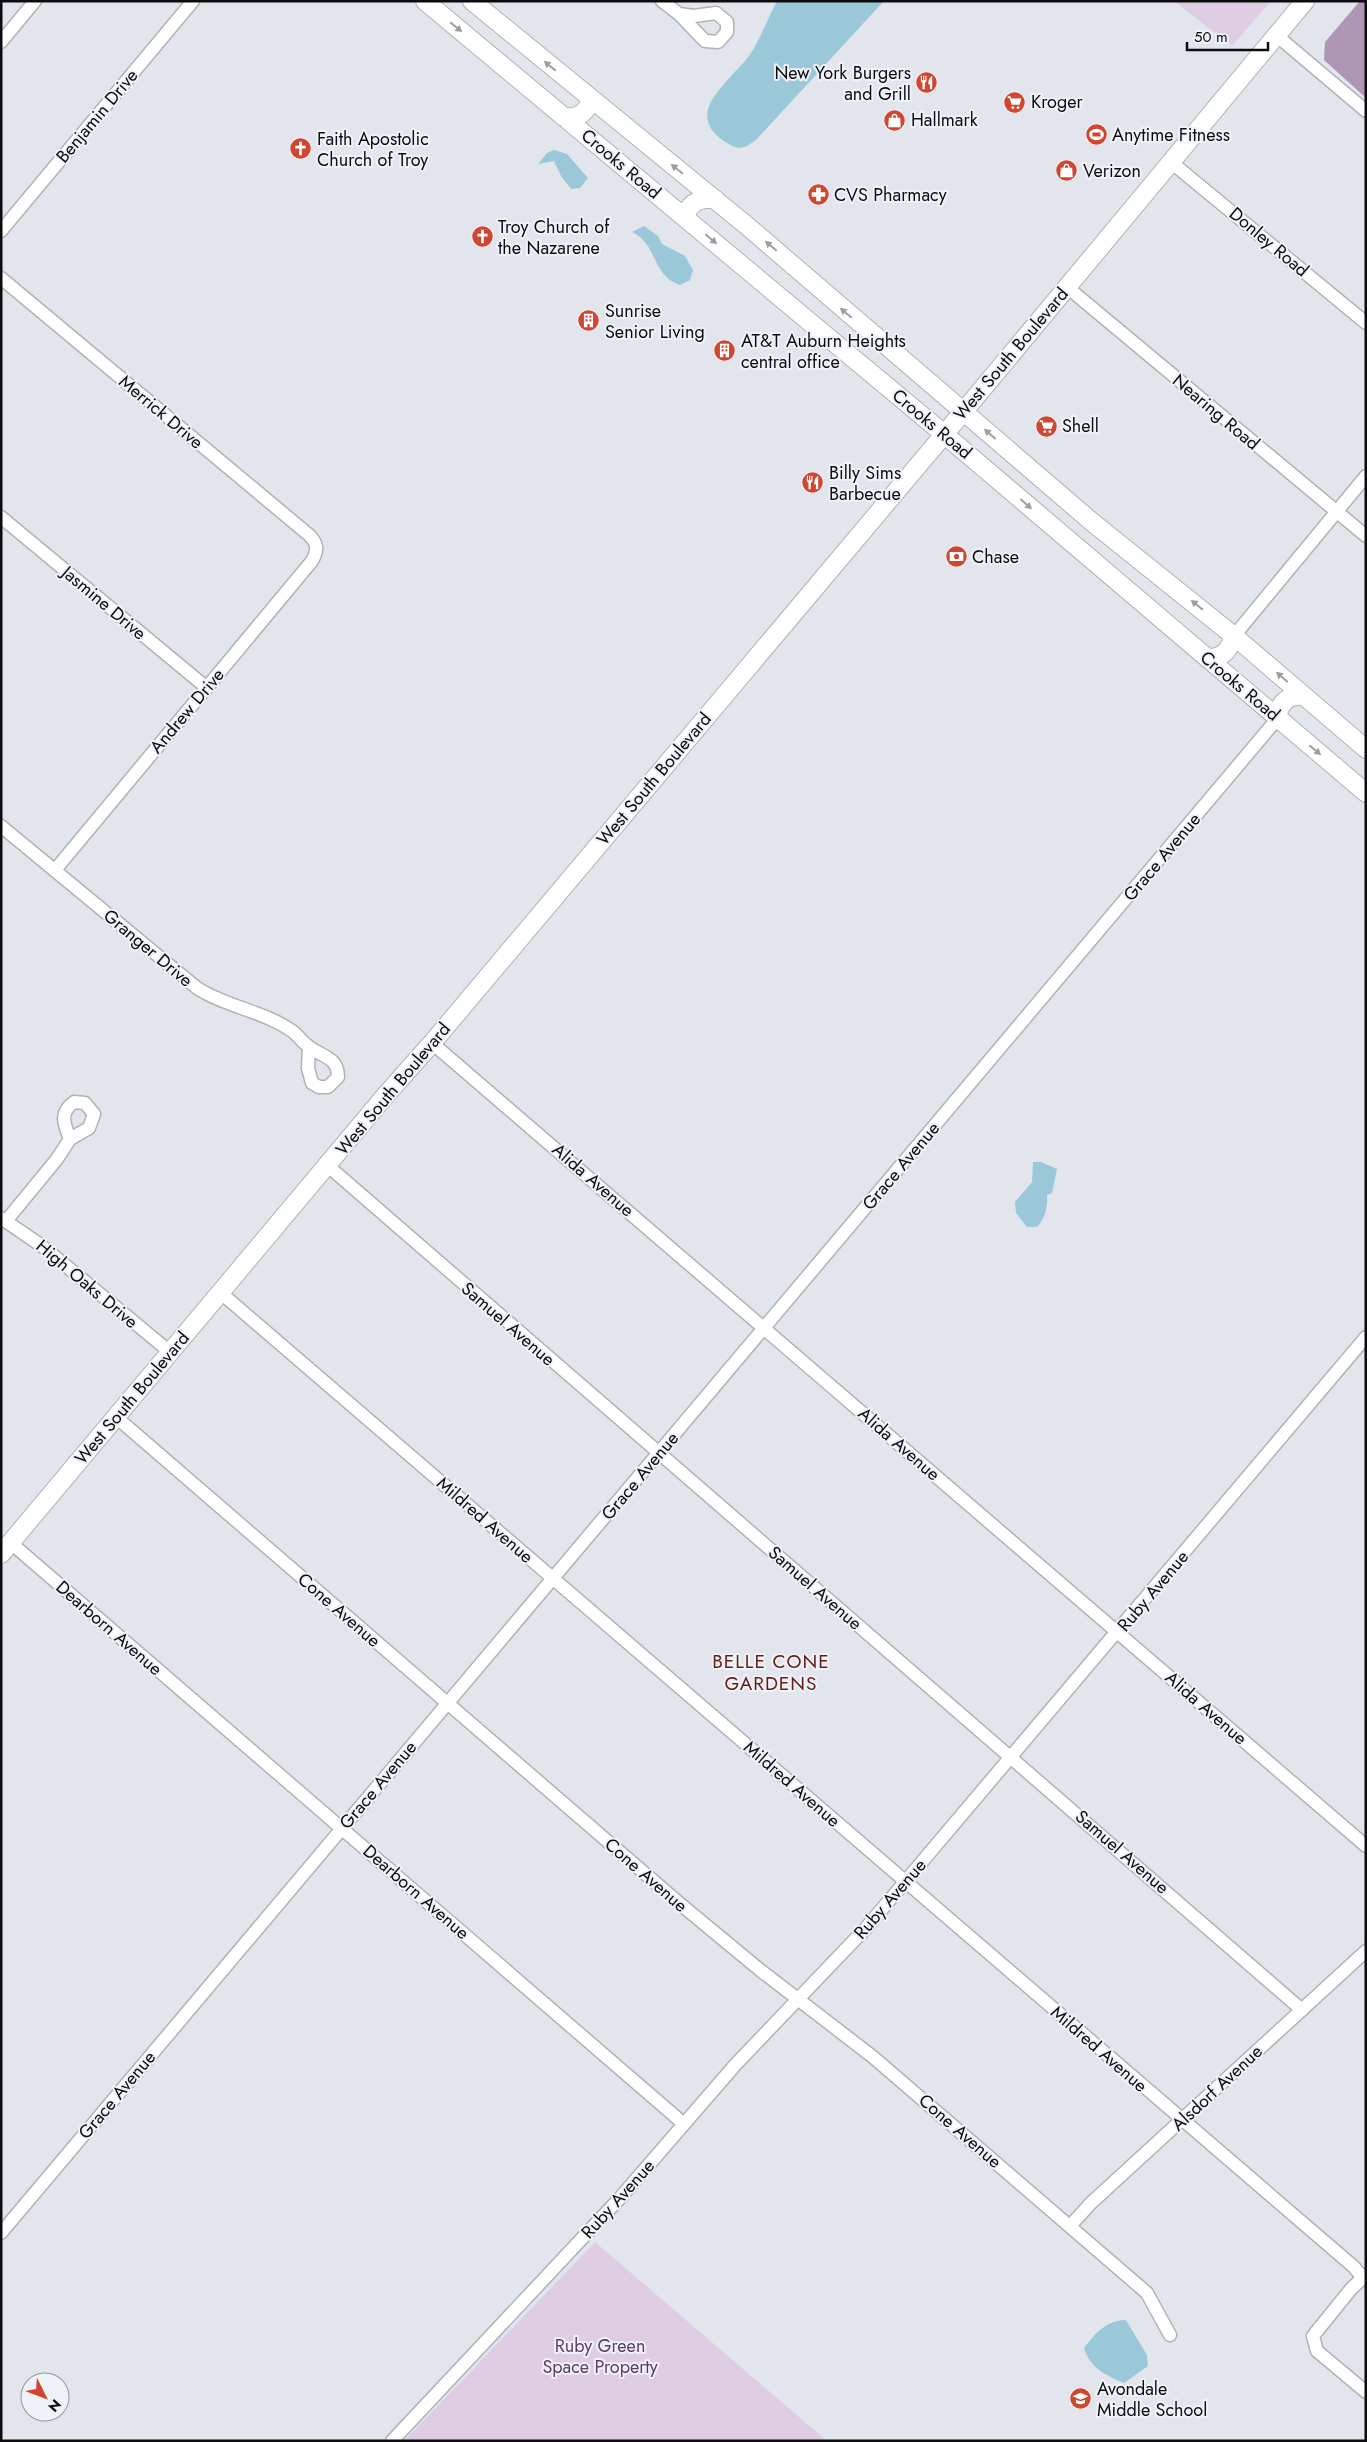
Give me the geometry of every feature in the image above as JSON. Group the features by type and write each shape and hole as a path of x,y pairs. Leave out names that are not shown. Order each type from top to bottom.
{"main road":[{"name":"Crooks Road","path":"425,1 944,434 1366,793"},
{"name":"Crooks Road","path":"472,1 591,100 715,199 1092,522 1234,636 1366,749"},
{"name":"West South Boulevard","path":"6,1549 385,1096 432,1043 1068,287 1305,1"},
{"path":"564,117 579,116 585,111 591,100"},
{"path":"685,218 694,202 706,198 715,199"},
{"path":"894,392 908,390 917,381 919,375"},
{"path":"989,472 995,462 1001,458 1016,457"},
{"path":"1207,658 1222,656 1231,646 1234,636"},
{"path":"1278,718 1278,711 1285,700 1298,695 1304,696"}],"street":[{"path":"1,42 35,1"},
{"name":"Benjamin Drive","path":"1,231 193,1"},
{"path":"662,1 679,14"},
{"path":"1276,35 1366,111"},
{"name":"Donley Road","path":"1171,162 1366,323"},
{"name":"Merrick Drive","path":"1,278 309,535 314,540 317,550"},
{"name":"Nearing Road","path":"1068,287 1366,536"},
{"path":"1234,636 1366,476"},
{"name":"Jasmine Drive","path":"1,517 207,688"},
{"name":"Andrew Drive","path":"55,870 312,561 317,550"},
{"name":"Grace Avenue","path":"1,2233 1278,718"},
{"name":"Granger Drive","path":"1,826 197,988 219,1001 291,1030 309,1047"},
{"name":"Alida Avenue","path":"432,1043 1366,1846"},
{"path":"4,1220 57,1159 70,1139"},
{"name":"Samuel Avenue","path":"328,1166 1302,2010"},
{"name":"High Oaks Drive","path":"4,1220 42,1246 170,1352"},
{"name":"Mildred Avenue","path":"221,1293 1364,2276"},
{"name":"Ruby Avenue","path":"392,2441 569,2253 736,2064 833,1965 906,1882 1366,1337"},
{"name":"Cone Avenue","path":"116,1417 712,1931 873,2057 1148,2293 1170,2335"},
{"name":"Dearborn Avenue","path":"6,1549 342,1828 684,2124"},
{"name":"Alsdorf Avenue","path":"1070,2226 1091,2203 1366,1951"},
{"path":"1364,2276 1315,2331 1313,2341 1317,2351 1366,2392"}],"green space":[{"path":"1174,1 1271,1 1232,46"},
{"name":"Ruby Green Space Property","path":"595,2242 827,2441 404,2441"}],"shaded area":[{"path":"1360,1 1366,1 1366,98 1324,60 1325,42"}],"water":[{"path":"777,1 884,1 756,140 746,146 736,147 714,133 708,121 708,109 722,86 751,53"},
{"path":"554,150 567,154 588,178 580,188 571,189 561,176 554,161 538,164 547,153"},
{"path":"644,226 658,236 662,244 685,256 693,270 690,280 680,285 664,274 646,244 632,232"},
{"path":"1033,1162 1041,1162 1057,1169 1052,1193 1047,1195 1047,1204 1042,1220 1037,1227 1027,1227 1016,1213 1015,1202 1032,1182"},
{"path":"1126,2320 1147,2355 1148,2366 1124,2383 1094,2366 1084,2348 1102,2328 1112,2323"}],"place":[{"name":"New York Burgers and Grill","path":"927,83"},
{"name":"Kroger","path":"1015,102"},
{"name":"Hallmark","path":"895,120"},
{"name":"Anytime Fitness","path":"1096,135"},
{"name":"Faith Apostolic Church of Troy","path":"301,149"},
{"name":"Verizon","path":"1067,171"},
{"name":"CVS Pharmacy","path":"818,195"},
{"name":"Troy Church of the Nazarene","path":"482,237"},
{"name":"Sunrise Senior Living","path":"589,321"},
{"name":"AT&T Auburn Heights central office","path":"725,351"},
{"name":"Shell","path":"1046,426"},
{"name":"Billy Sims Barbecue","path":"813,483"},
{"name":"Chase","path":"956,557"},
{"name":"Avondale Middle School","path":"1081,2399"}],"district":[{"name":"BELLE CONE GARDENS","path":"771,1672"}]}
